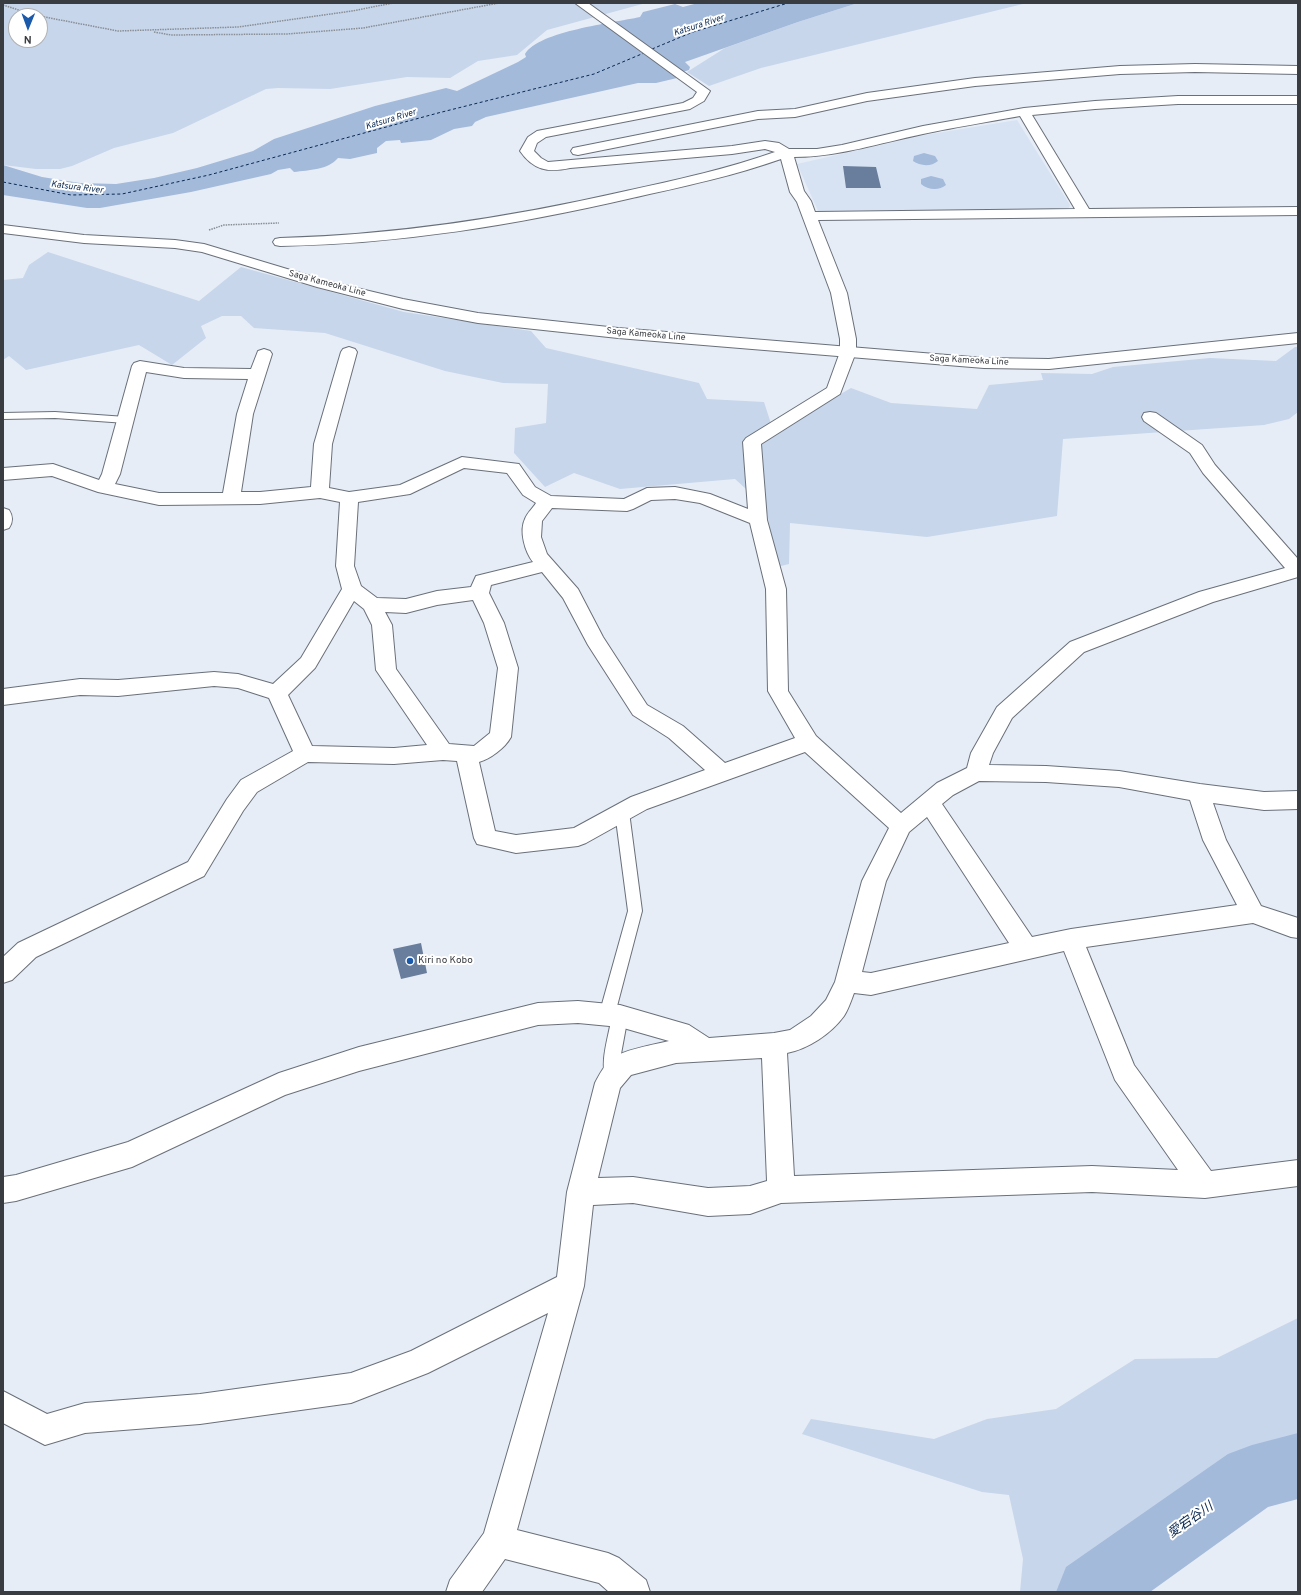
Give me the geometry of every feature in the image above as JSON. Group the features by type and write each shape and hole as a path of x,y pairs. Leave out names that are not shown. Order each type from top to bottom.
{"street":[{"path":"581,3 694,82 704,91 702,96 697,101 686,106 542,134 530,142 527,151 534,160 543,166 554,168 570,164 732,150 765,145 774,146 786,153 797,192 804,201 839,292 848,339 848,352 834,391 752,442 758,520 776,589 778,691 808,742 901,826"},
{"path":"534,160 758,115 795,113 867,97 975,82 1120,70 1195,68 1298,70"},
{"path":"280,242 330,241 385,236 488,223 552,212 675,184 757,163 786,153 817,152 842,149 923,130 1024,112 1095,105 1178,100 1298,100"},
{"path":"1024,112 1084,212"},
{"path":"810,216 1298,211"},
{"name":"Saga Kameoka Line","path":"3,229 84,239 175,244 204,248 322,284 403,304 478,318 618,333 984,363 1049,364 1298,338"},
{"path":"320,492 323,444 349,352"},
{"path":"231,499 245,414 264,354"},
{"path":"104,488 111,474 140,366 162,372 258,374"},
{"path":"976,774 982,753 1004,712 1077,647 1206,597 1298,571 1209,469 1196,448 1150,417"},
{"path":"3,474 53,470 104,488 159,499 260,498 320,492 349,498 404,490 462,462 512,468 529,491 547,502 627,505 647,494 675,493 704,498 758,520"},
{"path":"349,498 345,566 352,589 372,605 382,625 386,670 444,752"},
{"path":"547,502 533,520 532,537 538,556 571,594 595,640 640,710 676,732 722,773"},
{"path":"3,514 3,524"},
{"path":"3,972 27,950 196,869 235,805 249,786 305,754 394,756 444,752 479,754 500,737 508,668 494,623 480,593 483,581 546,565"},
{"path":"277,693 308,663 352,589"},
{"path":"372,605 406,606 437,598 480,593"},
{"path":"3,696 80,686 118,688 214,679 238,681 277,693 305,754"},
{"path":"466,754 485,838 516,844 578,837 639,803 808,742"},
{"path":"462,1592 498,1542 570,1286 581,1192 608,1083 622,1066 642,1059 676,1051 774,1045 796,1040 820,1024 835,1008 847,982 874,881 901,826 945,789 976,774 1046,774 1119,779 1200,793 1264,801 1298,800"},
{"path":"1200,793 1202,807 1217,849 1253,912"},
{"path":"929,802 1028,950"},
{"path":"847,982 871,984 1028,950 1070,939 1253,912 1291,927 1298,928"},
{"path":"1070,939 1124,1072 1205,1185"},
{"path":"3,1190 16,1188 132,1154 279,1085 359,1059 538,1014 578,1012 614,1015 680,1033 705,1050"},
{"path":"774,1045 780,1190"},
{"path":"581,1192 633,1190 708,1202 750,1200 780,1190 1092,1179 1205,1185 1298,1173"},
{"path":"3,1406 45,1430 85,1418 200,1409 351,1388 418,1363 570,1286"},
{"path":"498,1542 608,1569 634,1592"}],"lane":[{"path":"3,416 55,415 126,420"},
{"path":"613,1077 614,1015 635,911 622,812"}],"path":[{"path":"3,5 34,15 118,30 146,30 238,27 352,11 393,3"},
{"path":"146,30 171,35 287,34 363,28 499,3"},
{"path":"175,244 224,225 279,223"}],"shaded area":[{"path":"3,3 646,3 547,30 517,55 478,61 450,78 407,77 330,89 266,89 173,133 114,148 72,166 60,169 36,169 3,165"},
{"path":"858,3 1027,3 761,68 709,86 687,72 725,48 798,22"},
{"path":"1017,120 1070,205 1068,210 819,213 797,164 925,135"},
{"path":"48,252 199,301 241,267 404,312 531,331 546,348 699,383 707,399 764,402 774,433 851,388 891,403 977,409 989,385 1043,380 1041,373 1092,374 1113,367 1210,358 1276,361 1295,347 1298,347 1298,412 1289,419 1264,425 1063,439 1057,516 927,537 790,523 789,564 777,567 766,507 735,479 620,489 574,473 545,487 514,453 515,428 546,423 548,384 503,383 445,371 325,333 254,328 241,316 222,316 201,326 206,338 172,365 139,345 26,370 9,356 3,360 3,280 23,278 29,265"},
{"path":"1298,1318 1298,1459 1134,1536 1081,1592 1020,1592 1023,1559 1009,1495 982,1492 802,1434 811,1419 934,1439 987,1419 1056,1409 1135,1359 1217,1358"}],"water":[{"name":"Katsura River","path":"698,3 858,3 798,22 685,62 690,67 689,70 677,74 677,78 656,83 638,83 486,117 475,122 472,126 454,129 431,140 401,143 400,140 386,141 377,148 377,153 350,159 338,158 329,165 318,169 294,172 290,168 278,170 271,174 191,192 100,208 87,208 3,195 3,165 42,177 80,183 116,184 154,178 197,168 253,151 274,139 375,106 446,88 457,91 518,62 526,57 525,54 533,46 545,39 560,34 595,25 640,17 643,12 675,4 683,7"},
{"path":"924,153 935,156 938,161 926,165 913,161 914,156"},
{"path":"931,176 943,179 946,185 934,189 927,188 921,184 921,179"}],"building":[{"path":"843,166 876,167 881,188 846,188"},
{"name":"Kiri no Kobo","path":"421,943 427,973 401,979 393,949"}],"waterway":[{"name":"愛宕谷川","path":"1091,1592 1252,1478 1298,1466"}],"ferry route":[{"path":"652,49 693,32 788,3"},
{"path":"3,182 71,195 122,194 209,175 438,113 594,74 644,53"}],"place":[{"name":"Kiri no Kobo","path":"410,961"}]}
